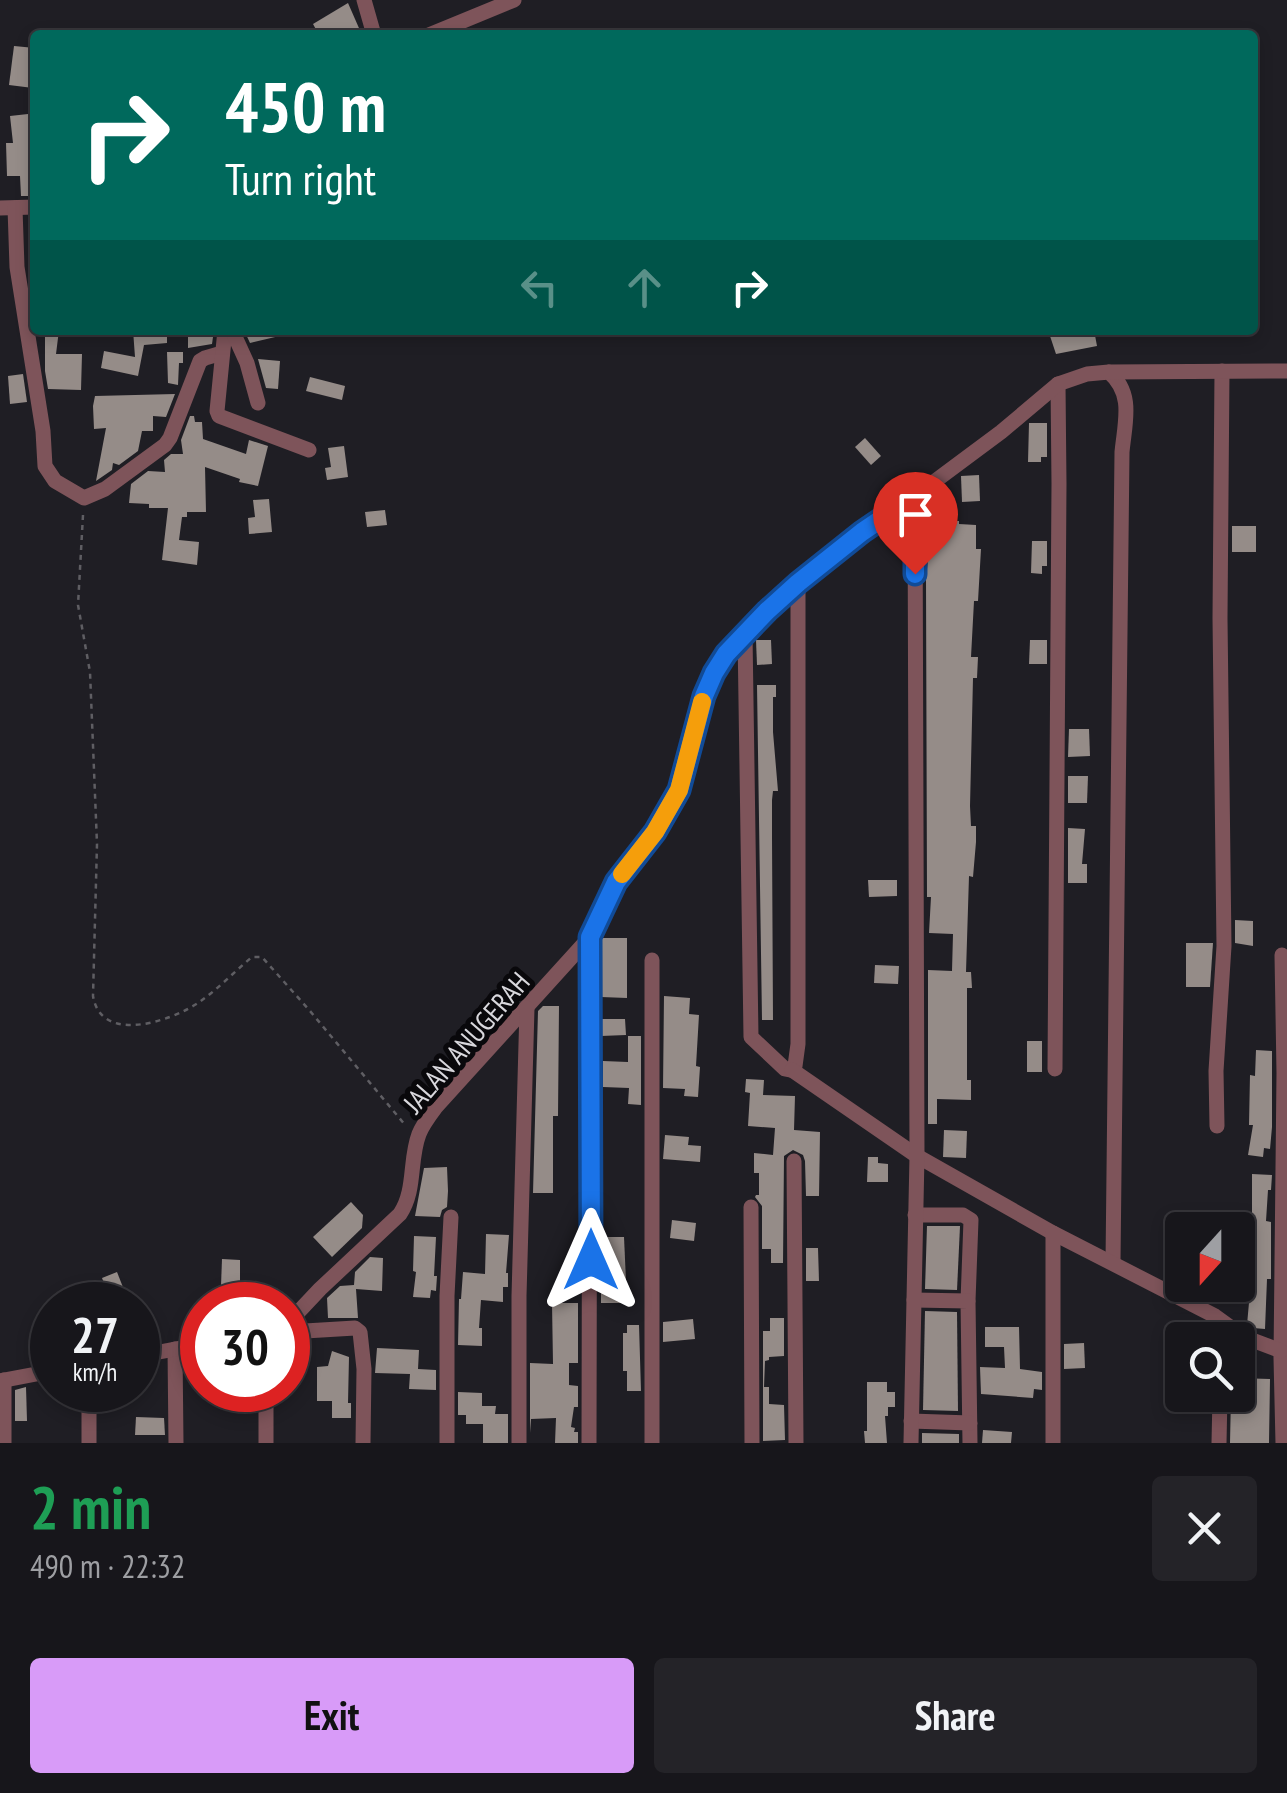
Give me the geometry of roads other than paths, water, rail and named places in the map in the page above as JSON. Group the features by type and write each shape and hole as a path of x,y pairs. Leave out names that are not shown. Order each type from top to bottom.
{"street":[{"path":"364,0 373,30"},
{"path":"442,30 514,0"},
{"path":"8,208 44,462 55,480 84,498 105,489 167,443 200,361 222,353"},
{"path":"227,335 219,416 310,450"},
{"path":"231,335 248,363 258,403"},
{"path":"1217,1126 1216,1071 1224,946 1222,371"},
{"path":"589,1443 590,937 616,882 670,810 684,775 704,696 726,654 798,583 1001,432 1058,384 1108,372 1287,371"},
{"path":"1108,372 1120,382 1126,409 1122,452 1113,1262"},
{"path":"1055,1069 1058,384"},
{"path":"911,1443 916,1215 915,496"},
{"path":"792,1070 798,1044 798,583"},
{"path":"745,634 751,1037 785,1069 792,1070 916,1156 1281,1355"},
{"name":"JALAN ANUGERAH","path":"310,1302 404,1208 417,1139 436,1107 590,937"},
{"path":"1282,955 1283,1443"},
{"path":"652,960 652,1443"},
{"path":"519,1443 527,1008"},
{"path":"794,1161 796,1443"},
{"path":"751,1207 752,1443"},
{"path":"916,1215 963,1215 971,1220 970,1443"},
{"path":"447,1443 451,1217"},
{"path":"1053,1233 1053,1443"},
{"path":"914,1300 968,1301"},
{"path":"310,1330 359,1330 364,1369 363,1443"},
{"path":"160,1352 180,1348"},
{"path":"176,1349 176,1443"},
{"path":"4,1443 2,1381 30,1375"},
{"path":"89,1412 89,1443"},
{"path":"266,1412 266,1443"},
{"path":"1219,1443 1220,1412"},
{"path":"911,1421 970,1423"}]}
